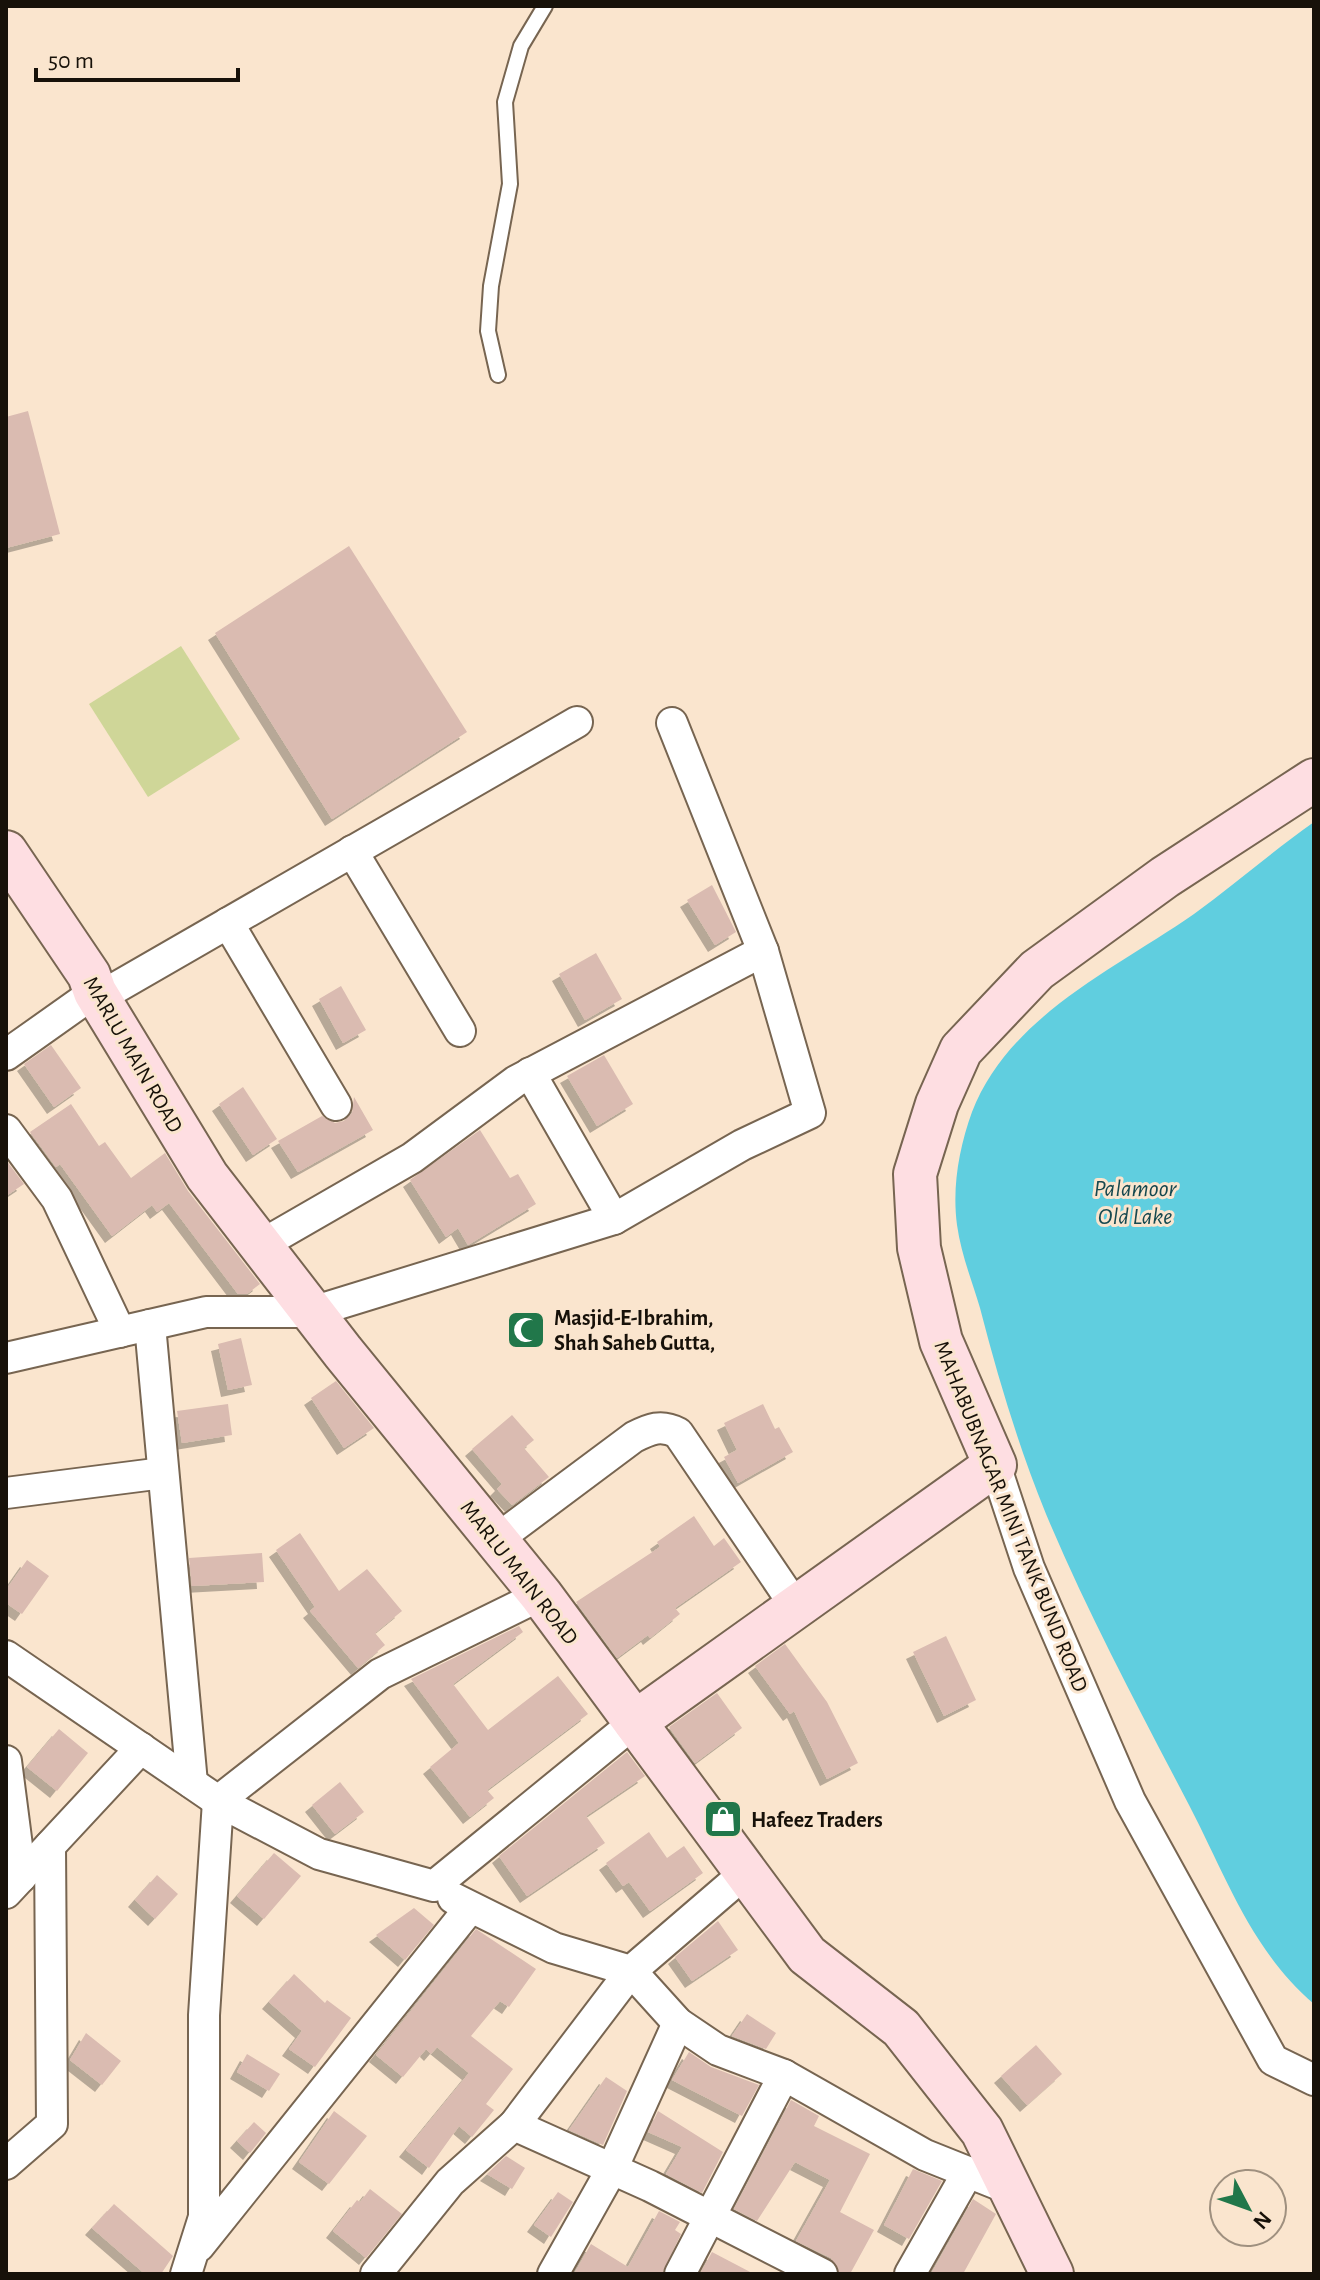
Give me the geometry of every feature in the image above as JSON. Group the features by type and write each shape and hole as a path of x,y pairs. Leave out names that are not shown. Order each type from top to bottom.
{"street":[{"path":"6,1055 96,995 228,923 577,722"},
{"path":"12,1351 120,1332 206,1312 312,1312 614,1219 742,1145 810,1113 763,951 672,723"},
{"name":"MAHABUBNAGAR MINI TANK BUND ROAD","path":"1314,780 1165,877 1037,970 961,1050 937,1104 915,1174 919,1248 941,1341 995,1465 1029,1568 1130,1801 1273,2060 1314,2080"},
{"path":"352,851 460,1031"},
{"name":"MARLU MAIN ROAD","path":"6,852 89,975 96,995 207,1176 312,1312 541,1595 807,1955 901,2028 982,2131 1052,2274"},
{"path":"228,923 336,1105"},
{"path":"261,1245 412,1158 530,1073 763,951"},
{"path":"530,1073 614,1219"},
{"path":"6,1130 57,1199 120,1332"},
{"path":"150,1325 192,1783"},
{"path":"496,1540 634,1437 650,1429 667,1427 678,1433 796,1607"},
{"path":"434,1886 635,1722 995,1465"},
{"path":"6,1493 163,1473"},
{"path":"189,2264 204,2217 204,2015 218,1801 380,1674 541,1595"},
{"path":"6,1656 218,1801 319,1854 434,1886 470,1908 554,1948 631,1971 678,2023 718,2050 784,2075 876,2129 1010,2189"},
{"path":"13,1885 141,1748"},
{"path":"6,1761 13,1885"},
{"path":"6,2164 52,2124 50,1846"},
{"path":"376,2274 450,2182 514,2125 631,1971 745,1873"},
{"path":"189,2264 470,1908"},
{"path":"553,2274 612,2169 678,2023"},
{"path":"680,2274 784,2075"},
{"path":"514,2125 712,2217 822,2274"},
{"path":"910,2274 968,2172"}],"lane":[{"path":"498,375 488,331 491,286 510,184 505,102 521,46 545,6"}],"green space":[{"path":"181,646 240,739 148,797 89,704"}],"water":[{"name":"Palamoor Old Lake","path":"1314,822 1314,2004 1273,1960 1242,1911 1114,1661 1062,1551 1027,1464 1002,1387 961,1246 955,1196 960,1154 972,1112 989,1078 1011,1048 1067,998 1194,914"}],"building":[{"path":"28,411 60,534 6,548 6,417"},
{"path":"349,546 467,732 332,819 215,633"},
{"path":"712,885 736,932 715,945 687,900"},
{"path":"596,953 622,999 585,1020 559,974"},
{"path":"341,986 366,1030 343,1043 319,999"},
{"path":"51,1045 81,1088 54,1107 24,1064"},
{"path":"604,1055 633,1104 597,1126 567,1076"},
{"path":"243,1087 277,1139 253,1155 219,1104"},
{"path":"354,1097 373,1130 298,1172 278,1141 322,1116 335,1123 344,1121 352,1113"},
{"path":"71,1104 99,1146 105,1142 131,1178 165,1153 188,1191 260,1284 247,1294 238,1294 169,1203 157,1212 152,1205 112,1236 60,1164 56,1167 30,1132"},
{"path":"480,1130 510,1178 518,1174 536,1204 468,1245 458,1228 446,1237 410,1180"},
{"path":"6,1160 24,1184 6,1196"},
{"path":"241,1338 252,1385 228,1390 218,1344"},
{"path":"336,1381 374,1428 344,1448 311,1398"},
{"path":"228,1404 232,1435 182,1443 177,1411"},
{"path":"763,1404 775,1429 779,1427 793,1452 738,1483 724,1457 737,1450 724,1423"},
{"path":"512,1415 534,1440 524,1448 549,1477 512,1505 497,1489 502,1484 472,1449"},
{"path":"694,1516 714,1546 724,1538 741,1562 675,1608 680,1614 650,1638 648,1635 617,1658 576,1602 660,1547 657,1542"},
{"path":"300,1533 339,1591 367,1569 402,1611 375,1633 385,1645 358,1668 310,1611 315,1607 276,1550"},
{"path":"262,1553 264,1582 192,1586 189,1558"},
{"path":"27,1560 49,1576 22,1614 6,1603 6,1590"},
{"path":"519,1626 523,1632 453,1684 488,1730 558,1676 588,1714 487,1790 494,1798 470,1817 430,1767 459,1743 411,1679"},
{"path":"946,1636 976,1700 944,1716 913,1652"},
{"path":"785,1644 827,1702 858,1763 827,1779 794,1711 790,1714 755,1666"},
{"path":"717,1693 742,1728 695,1763 669,1727"},
{"path":"59,1729 88,1753 57,1791 27,1767"},
{"path":"627,1752 645,1776 586,1816 605,1843 527,1896 499,1856"},
{"path":"340,1782 364,1812 335,1834 312,1805"},
{"path":"649,1832 667,1858 684,1846 703,1873 650,1911 629,1882 623,1886 606,1863"},
{"path":"274,1853 301,1876 264,1919 237,1896"},
{"path":"157,1875 178,1894 155,1919 135,1900"},
{"path":"414,1908 434,1925 405,1960 376,1935"},
{"path":"718,1921 738,1950 692,1981 675,1957"},
{"path":"476,1929 536,1969 509,2007 500,2001 471,2036 513,2069 486,2104 494,2110 472,2137 459,2126 429,2168 406,2150 469,2073 437,2047 431,2054 426,2049 403,2077 376,2055"},
{"path":"294,1974 325,2003 327,2000 351,2018 315,2067 289,2049 302,2031 269,2002"},
{"path":"747,2014 776,2033 766,2049 732,2036"},
{"path":"86,2033 121,2061 102,2085 70,2060"},
{"path":"1036,2045 1062,2074 1027,2105 1001,2076"},
{"path":"689,2052 711,2067 759,2085 742,2116 672,2080"},
{"path":"247,2054 280,2074 269,2091 237,2072"},
{"path":"606,2077 627,2091 603,2145 569,2130"},
{"path":"791,2100 819,2116 814,2126 870,2154 840,2212 874,2230 850,2274 840,2274 831,2258 796,2241 830,2180 795,2162 757,2221 734,2209"},
{"path":"334,2111 367,2136 329,2184 299,2162"},
{"path":"658,2111 723,2152 702,2193 666,2174 682,2147 648,2132"},
{"path":"254,2122 266,2133 250,2153 237,2141"},
{"path":"506,2156 525,2168 512,2189 487,2174"},
{"path":"913,2169 942,2181 909,2239 884,2225"},
{"path":"370,2189 402,2214 366,2258 333,2231 357,2200 360,2202"},
{"path":"558,2192 573,2202 551,2237 534,2225"},
{"path":"973,2199 996,2214 963,2274 931,2274"},
{"path":"114,2204 173,2256 161,2274 145,2274 92,2228"},
{"path":"659,2211 680,2222 675,2230 681,2234 662,2274 574,2274 591,2244 628,2267"},
{"path":"712,2252 754,2274 700,2274"}],"place":[{"name":"Masjid-E-Ibrahim, Shah Saheb Gutta,","path":"526,1330"},
{"name":"Hafeez Traders","path":"723,1819"}]}
